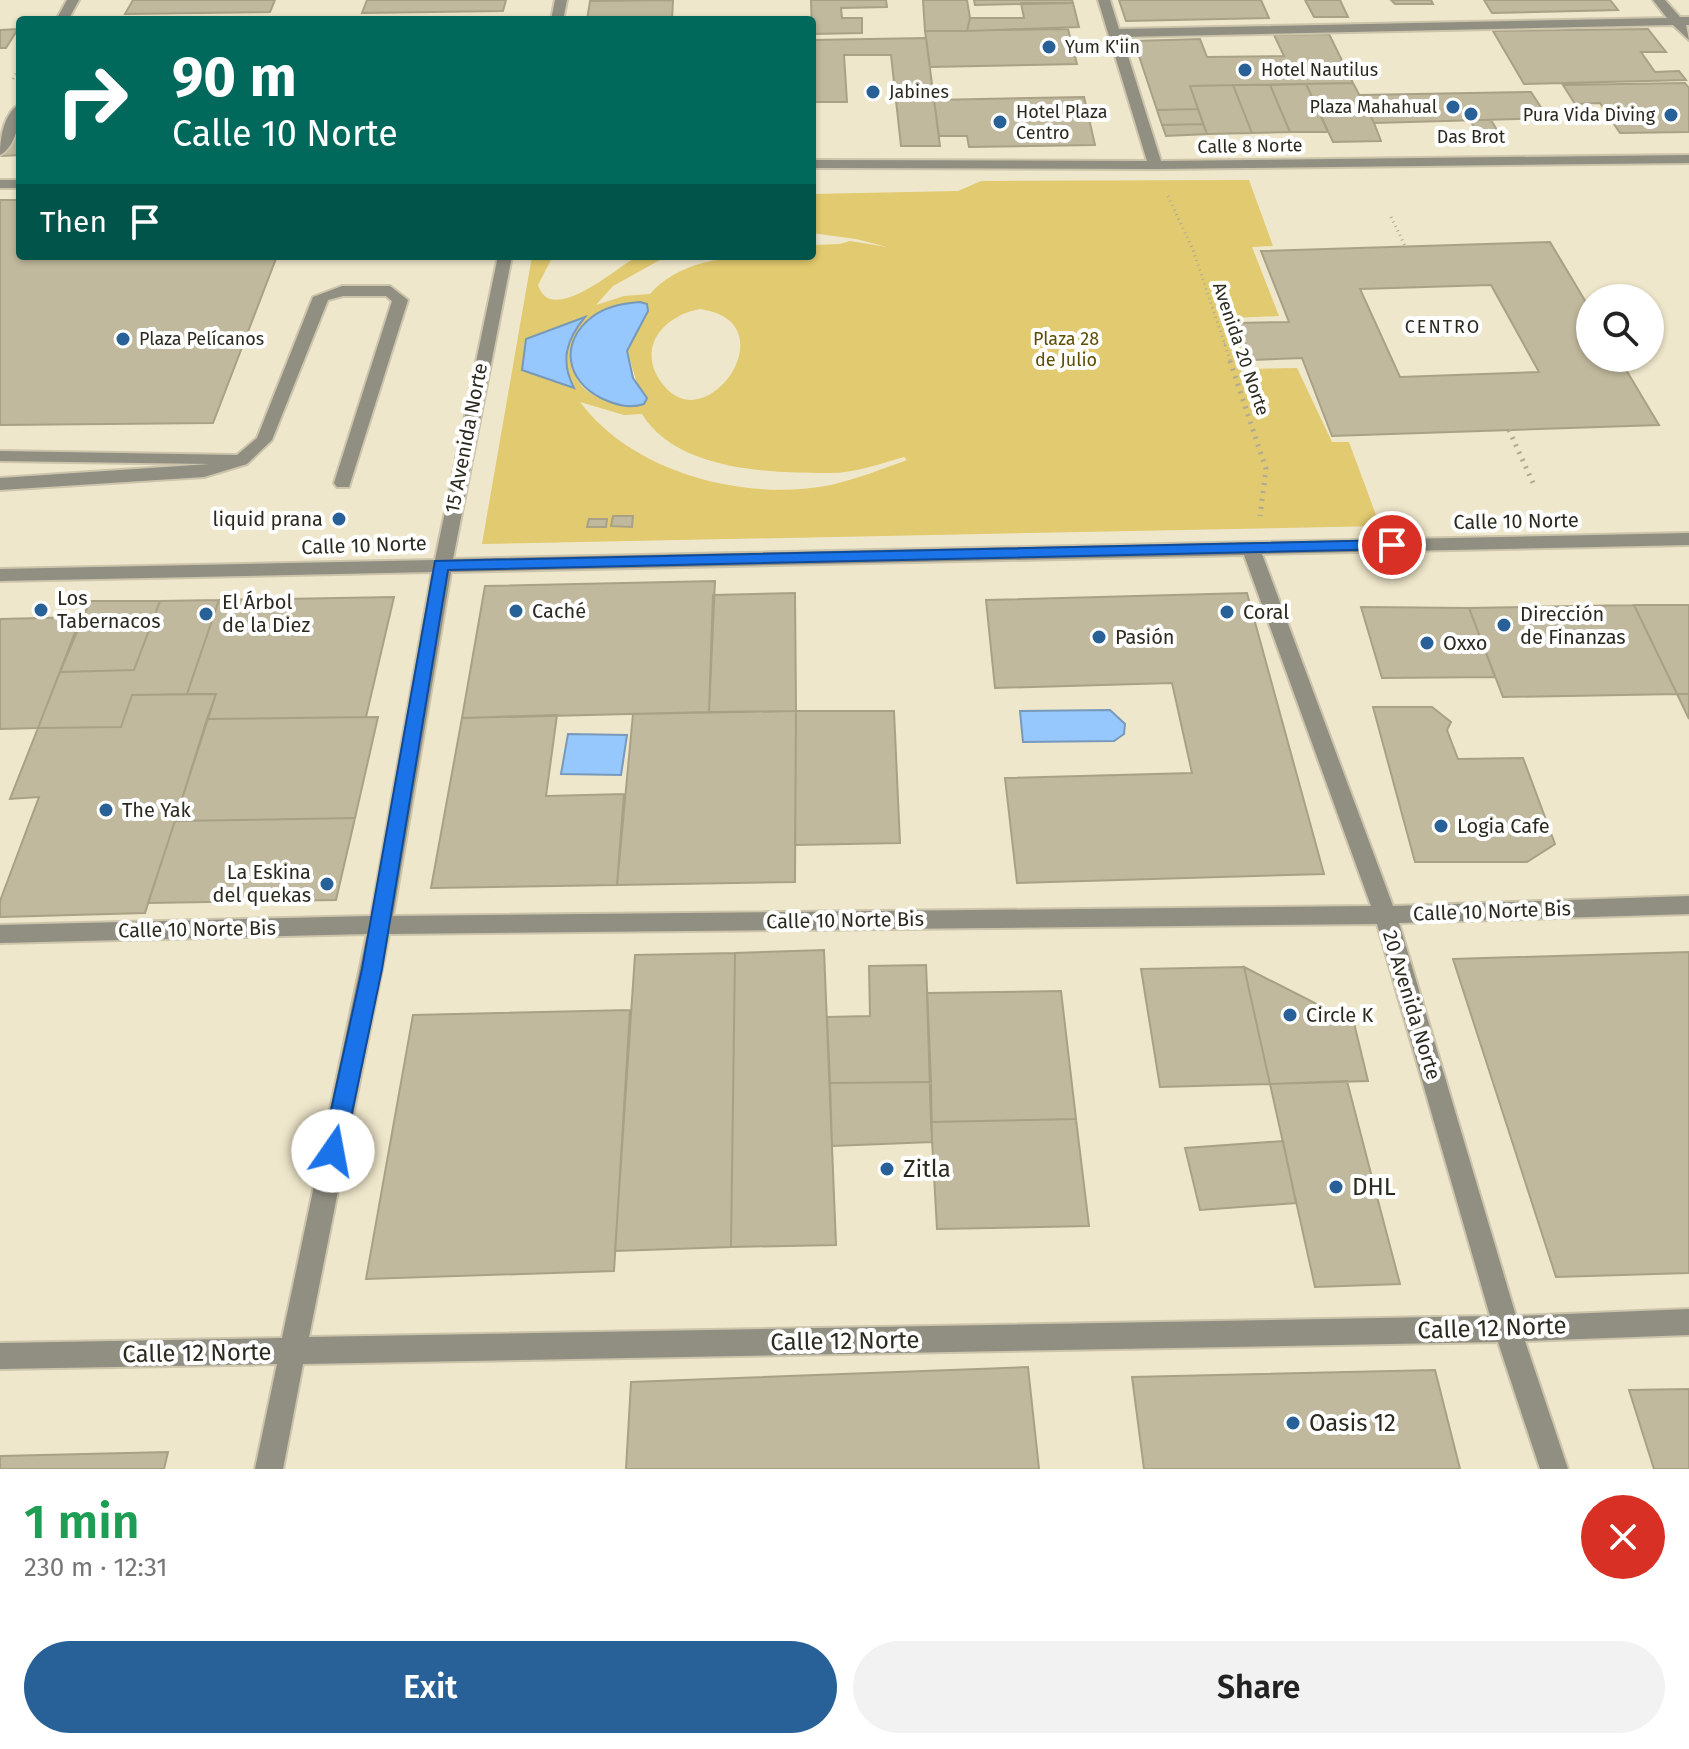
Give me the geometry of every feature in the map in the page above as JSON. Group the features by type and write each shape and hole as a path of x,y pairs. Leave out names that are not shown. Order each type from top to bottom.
{"street":[{"path":"1104,0 1155,165"},
{"path":"1659,0 1683,21 1689,36"},
{"path":"1115,33 1683,21"},
{"path":"0,151 16,117"},
{"name":"Calle 8 Norte","path":"816,164 1155,165 1689,159"},
{"name":"15 Avenida Norte","path":"269,1469 380,925 441,565 479,367 504,260"},
{"path":"0,484 204,472 241,460 264,440 321,297 342,291 390,291 400,300 343,483"},
{"path":"0,456 217,456 241,460"},
{"name":"Calle 10 Norte","path":"0,575 1689,539"},
{"name":"20 Avenida Norte","path":"1251,548 1385,915 1507,1328 1554,1469"},
{"name":"Calle 10 Norte Bis","path":"0,934 380,925 1385,915 1689,905"},
{"name":"Calle 12 Norte","path":"0,1356 1689,1322"}],"path":[{"name":"Avenida 20 Norte","path":"1155,165 1193,250 1266,469 1261,513 1251,548"},
{"path":"1391,217 1405,246"},
{"path":"1224,344 1245,342"},
{"path":"1509,430 1533,483"}],"green space":[{"name":"Plaza 28 de Julio","path":"1249,180 1273,246 1252,247 1279,316 1231,318 1250,369 1297,368 1332,442 1349,442 1380,526 482,544 531,260 551,260 538,285 545,296 556,300 585,291 632,260 660,260 613,286 596,305 624,296 650,294 684,270 717,260 816,260 816,245 850,241 887,247 816,234 816,194 958,191 981,181","holes":["640,302 648,311 627,350 639,390 622,405 586,390 574,373 572,353 584,325 597,314 609,308","700,309 726,318 738,333 740,352 733,371 720,387 703,398 685,399 667,389 657,376 652,363 652,350 655,339 672,320","584,319 572,335 567,352 567,368 573,387 526,339","580,402 624,415 642,414 657,433 677,447 700,457 751,469 836,473 904,457 907,460 831,485 798,489 728,485 660,464 629,447 602,427"]}],"water":[{"path":"640,302 647,304 648,311 627,351 633,378 647,398 644,404 622,406 601,398 580,382 571,360 571,349 581,327 592,317 615,306"},
{"path":"585,317 573,334 567,351 567,369 574,388 522,370 526,339"},
{"path":"1110,710 1125,724 1124,734 1114,741 1023,742 1020,711"},
{"path":"568,734 627,735 621,775 561,774"}],"building":[{"path":"133,0 275,0 270,12 125,14"},
{"path":"367,0 506,0 503,11 362,13"},
{"path":"673,0 672,16 588,16 590,1"},
{"path":"811,0 886,0 887,7 841,8 842,18 862,18 862,33 816,34 816,16 811,16"},
{"path":"923,0 967,0 970,18 967,31 925,31"},
{"path":"974,0 1072,0 1073,3 975,5"},
{"path":"1119,0 1261,0 1269,18 1126,21"},
{"path":"1305,0 1340,0 1348,17 1314,17"},
{"path":"1391,0 1431,0 1433,4 1395,4"},
{"path":"1484,0 1610,0 1618,10 1492,13"},
{"path":"1021,3 1073,3 1079,27 967,31 970,18 1024,18"},
{"path":"16,29 6,48 0,48 0,30"},
{"path":"1068,29 1077,64 930,67 925,31"},
{"path":"1648,29 1666,52 1641,52 1655,72 1679,71 1686,80 1524,84 1493,31"},
{"name":"Hotel Nautilus","path":"1329,34 1353,83 1190,86 1198,109 1157,110 1134,41 1200,39 1207,57 1284,56 1274,35"},
{"path":"926,38 940,146 901,146 891,55 844,55 847,102 816,102 816,40"},
{"path":"1353,83 1381,141 1333,142 1306,84"},
{"path":"1685,83 1689,88 1689,132 1620,133 1600,103 1575,104 1563,85"},
{"path":"1306,84 1328,132 1290,132 1270,85"},
{"path":"1233,85 1270,85 1290,132 1252,133"},
{"path":"1233,85 1252,133 1207,134 1190,86"},
{"name":"Plaza Mahahual","path":"1531,92 1548,118 1374,123 1360,95"},
{"path":"1084,97 1095,145 969,147 967,136 939,136 934,100"},
{"path":"1198,109 1203,124 1162,125 1157,110"},
{"path":"1470,120 1491,120 1497,130 1476,131"},
{"path":"1203,124 1207,134 1166,136 1162,125"},
{"path":"16,130 16,155 2,156"},
{"name":"Plaza Pelícanos","path":"0,200 16,200 16,260 275,260 213,423 0,425"},
{"path":"1550,242 1576,286 1576,372 1627,372 1659,425 1332,436 1302,358 1251,360 1238,323 1289,322 1261,251","holes":["1491,285 1539,372 1400,377 1360,289"]},
{"path":"613,516 633,516 632,527 611,526"},
{"path":"589,519 607,519 606,527 587,527"},
{"path":"715,581 709,712 462,718 485,586"},
{"path":"795,593 796,711 709,712 713,595"},
{"path":"1247,593 1324,874 1017,883 1005,778 1192,773 1172,683 995,688 986,600"},
{"path":"394,597 366,717 207,719 216,694 187,694 219,600"},
{"path":"219,600 187,694 132,695 121,727 38,728 60,672 134,670 160,601"},
{"path":"90,601 160,601 134,670 60,672"},
{"path":"1634,605 1689,605 1689,694 1677,694"},
{"path":"1634,605 1677,694 1503,697 1469,608"},
{"name":"Oxxo","path":"1361,607 1469,608 1495,677 1382,678"},
{"path":"81,617 38,728 0,729 0,619"},
{"name":"The Yak","path":"216,694 145,913 0,917 0,901 39,797 10,799 38,728 121,727 132,695"},
{"path":"1677,694 1689,694 1689,719"},
{"path":"1373,707 1432,707 1451,722 1447,730 1458,759 1523,758 1555,844 1527,862 1415,862"},
{"path":"796,711 795,882 617,885 633,714"},
{"path":"796,711 894,711 900,843 795,845"},
{"path":"557,715 546,796 624,794 617,885 431,888 462,718"},
{"path":"378,717 355,818 175,821 207,719"},
{"path":"355,818 336,900 148,903 175,821"},
{"path":"824,950 836,1245 731,1247 735,953"},
{"path":"1689,952 1689,1273 1556,1277 1453,959"},
{"path":"735,953 731,1247 615,1251 635,955"},
{"path":"926,965 931,1082 830,1083 827,1017 870,1016 869,966"},
{"path":"1244,967 1270,1084 1160,1087 1141,969"},
{"path":"1244,967 1354,1023 1368,1081 1270,1084"},
{"path":"1061,991 1076,1119 931,1122 927,993"},
{"path":"630,1010 614,1271 366,1279 413,1015"},
{"path":"1347,1081 1400,1284 1315,1287 1270,1084"},
{"path":"931,1082 932,1142 832,1146 830,1083"},
{"path":"1076,1119 1089,1226 937,1229 931,1122"},
{"path":"1283,1141 1296,1203 1200,1210 1185,1148"},
{"path":"1028,1367 1039,1469 626,1469 631,1382"},
{"name":"Oasis 12","path":"1435,1370 1460,1469 1144,1469 1132,1377"},
{"path":"1689,1389 1689,1469 1654,1469 1629,1390"},
{"path":"168,1452 164,1469 0,1469 0,1456"}],"place":[{"name":"Yum K'iin","path":"1049,47"},
{"name":"Hotel Nautilus","path":"1245,70"},
{"name":"Jabines","path":"873,92"},
{"name":"Plaza Mahahual","path":"1453,107"},
{"name":"Das Brot","path":"1471,114"},
{"name":"Pura Vida Diving","path":"1671,115"},
{"name":"Hotel Plaza Centro","path":"1000,122"},
{"name":"Plaza Pelícanos","path":"123,339"},
{"name":"liquid prana","path":"339,519"},
{"name":"Los Tabernacos","path":"41,610"},
{"name":"Caché","path":"516,611"},
{"name":"Coral","path":"1227,612"},
{"name":"El Árbol de la Diez","path":"206,614"},
{"name":"Dirección de Finanzas","path":"1504,625"},
{"name":"Pasión","path":"1099,637"},
{"name":"Oxxo","path":"1427,643"},
{"name":"The Yak","path":"106,810"},
{"name":"Logia Cafe","path":"1441,826"},
{"name":"La Eskina del quekas","path":"327,884"},
{"name":"Circle K","path":"1290,1015"},
{"name":"Zitla","path":"887,1169"},
{"name":"DHL","path":"1336,1187"},
{"name":"Oasis 12","path":"1293,1423"}],"district":[{"name":"CENTRO","path":"1443,327"}],"route":[{"path":"333,1151 385,900 441,565 1392,545"}]}
